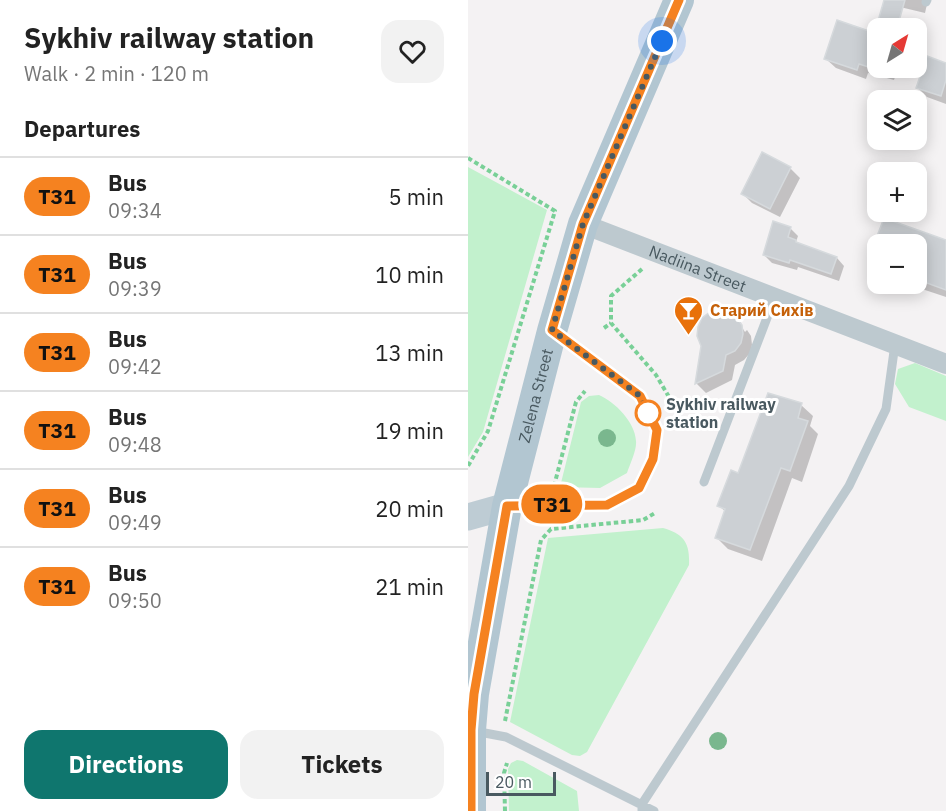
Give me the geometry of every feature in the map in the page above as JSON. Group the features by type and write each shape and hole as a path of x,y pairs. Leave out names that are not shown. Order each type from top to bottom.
{"main road":[{"name":"Zelena Street","path":"471,811 471,730 486,617 507,506 552,330 583,224 679,0"}],"street":[{"name":"Nadiina Street","path":"583,224 946,364"},
{"path":"468,517 507,506"}],"lane":[{"path":"704,482 775,297"},
{"path":"507,506 607,505 639,488 653,459 657,430 640,396 552,330"},
{"path":"642,808 849,486 886,409 895,344"},
{"path":"471,730 506,737 642,808 654,811"}],"path":[{"path":"468,158 555,211 488,431 468,466"},
{"path":"645,267 611,296 611,323 656,375 672,402"},
{"path":"604,328 611,323"},
{"path":"554,486 576,402 585,391"},
{"path":"505,721 541,540 550,529"},
{"path":"505,811 504,774 507,763"}],"green space":[{"path":"468,167 547,210 483,432 468,457"},
{"path":"915,363 946,376 946,421 909,407 895,384 898,369"},
{"path":"599,395 623,413 635,434 635,449 627,473 600,488 560,487 581,402 589,396"},
{"path":"663,528 676,533 684,540 687,545 689,565 587,752 580,756 572,755 510,722 548,538"},
{"path":"517,760 523,761 577,791 579,811 509,811 508,769 511,763"}],"building":[{"path":"884,0 905,0 900,18 879,18"},
{"path":"837,20 867,30 867,67 859,64 857,70 824,59"},
{"path":"927,56 946,63 946,80 941,96 916,88 919,78 927,78"},
{"path":"762,152 791,167 770,209 741,194"},
{"path":"773,221 791,227 788,237 796,242 837,257 831,274 790,260 789,263 763,255"},
{"path":"882,222 895,222 946,240 946,290 927,283 927,234 878,234"},
{"path":"728,311 742,325 741,343 735,351 726,355 723,371 695,384 701,346 697,336 698,327 702,318 710,312"},
{"path":"768,393 802,403 798,418 808,421 790,471 781,468 750,550 715,538 725,509 717,506 731,470 738,473"}],"bus line":[{"name":"Т31","path":"471,811 471,730 474,694 507,506 607,505 639,488 653,459 657,430 640,396 552,330 583,224 679,0"}],"place":[{"name":"Старий Сихів","path":"689,336"},
{"name":"Sykhiv railway station","path":"648,413"}],"route":[{"path":"648,413 640,396 552,330 583,224 662,41"}]}
